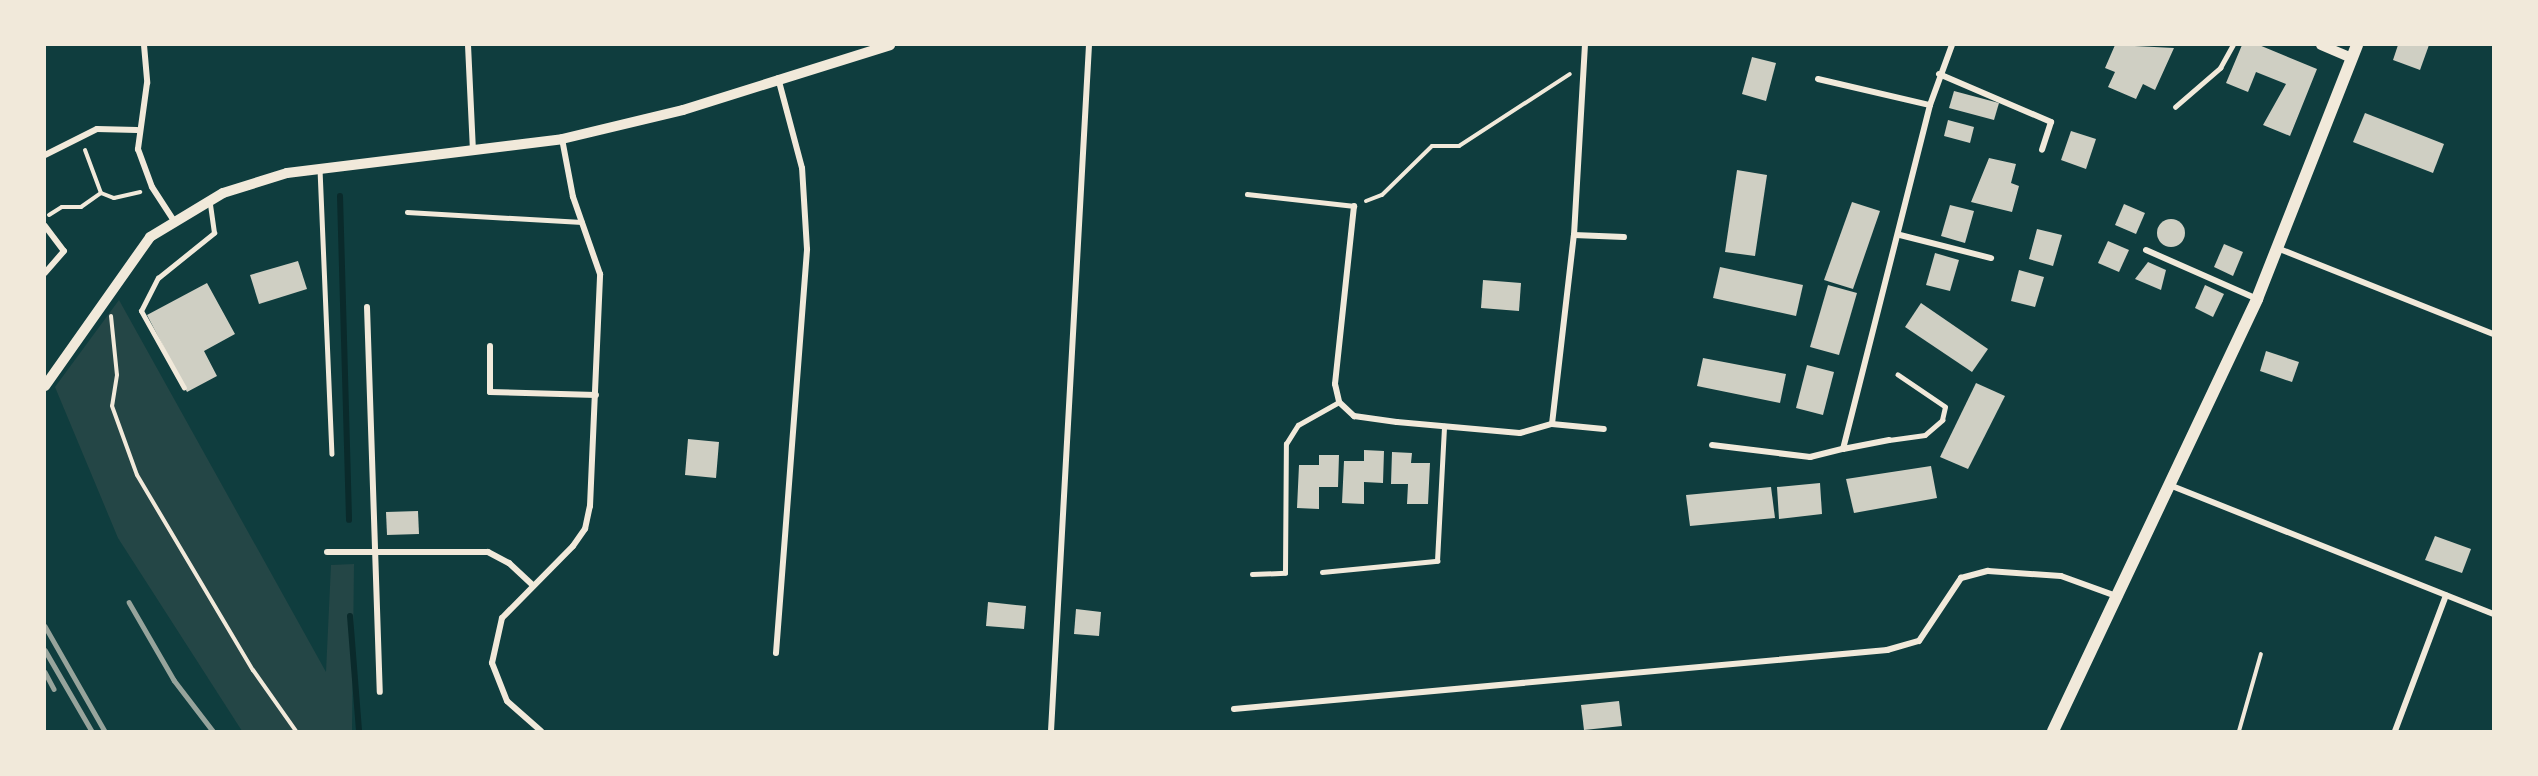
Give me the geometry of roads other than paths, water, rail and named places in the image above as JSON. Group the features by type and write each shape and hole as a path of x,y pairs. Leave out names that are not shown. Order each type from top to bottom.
{"main road":[{"path":"2054,731 2120,597 2257,299 2357,45"}],"street":[{"path":"144,45 145,107 137,130 152,187 173,219"},
{"path":"468,45 473,151"},
{"path":"45,386 133,257 173,219 210,200 287,173 562,139 683,110 777,78 890,45"},
{"path":"1051,731 1089,45"},
{"path":"1552,424 1574,235 1585,45"},
{"path":"1843,449 1900,235 1930,105 1939,74 1952,45"},
{"path":"2321,45 2351,58"},
{"path":"1939,74 2051,122 2042,150"},
{"path":"776,653 807,249 802,168 777,78"},
{"path":"1818,79 1930,105"},
{"path":"45,155 76,137 97,129 137,130"},
{"path":"541,731 507,700 492,663 502,618 585,529 596,395 600,274 582,222 562,139"},
{"path":"1354,206 1335,384 1339,402 1354,416 1520,433 1552,424 1604,429"},
{"path":"45,226 64,251 45,273"},
{"path":"1574,235 1624,237"},
{"path":"1900,235 1991,258"},
{"path":"2277,248 2493,334"},
{"path":"2146,250 2257,299"},
{"path":"367,307 380,692"},
{"path":"490,345 490,392 596,395"},
{"path":"1712,445 1809,457 1889,440"},
{"path":"2172,486 2493,614"},
{"path":"327,552 488,552 509,563 532,585"},
{"path":"1234,709 1887,650 1919,641 1961,578 1988,571 2061,576 2120,597"},
{"path":"2395,731 2446,595"}],"lane":[{"path":"2175,107 2220,68 2233,45"},
{"path":"320,169 332,454"},
{"path":"1247,194 1354,206"},
{"path":"184,388 141,311 158,278 214,232 210,200"},
{"path":"407,212 582,222"},
{"path":"1889,440 1925,435 1942,420 1945,407 1898,375"},
{"path":"1252,574 1285,573 1286,444 1298,425 1339,402"},
{"path":"1322,572 1437,561 1444,426"}],"waterway":[{"path":"340,196 349,520"},
{"path":"350,616 359,731"}],"railway":[{"path":"129,602 174,680 213,731"},
{"path":"45,626 105,731"},
{"path":"45,650 92,731"},
{"path":"45,672 54,689"}]}
